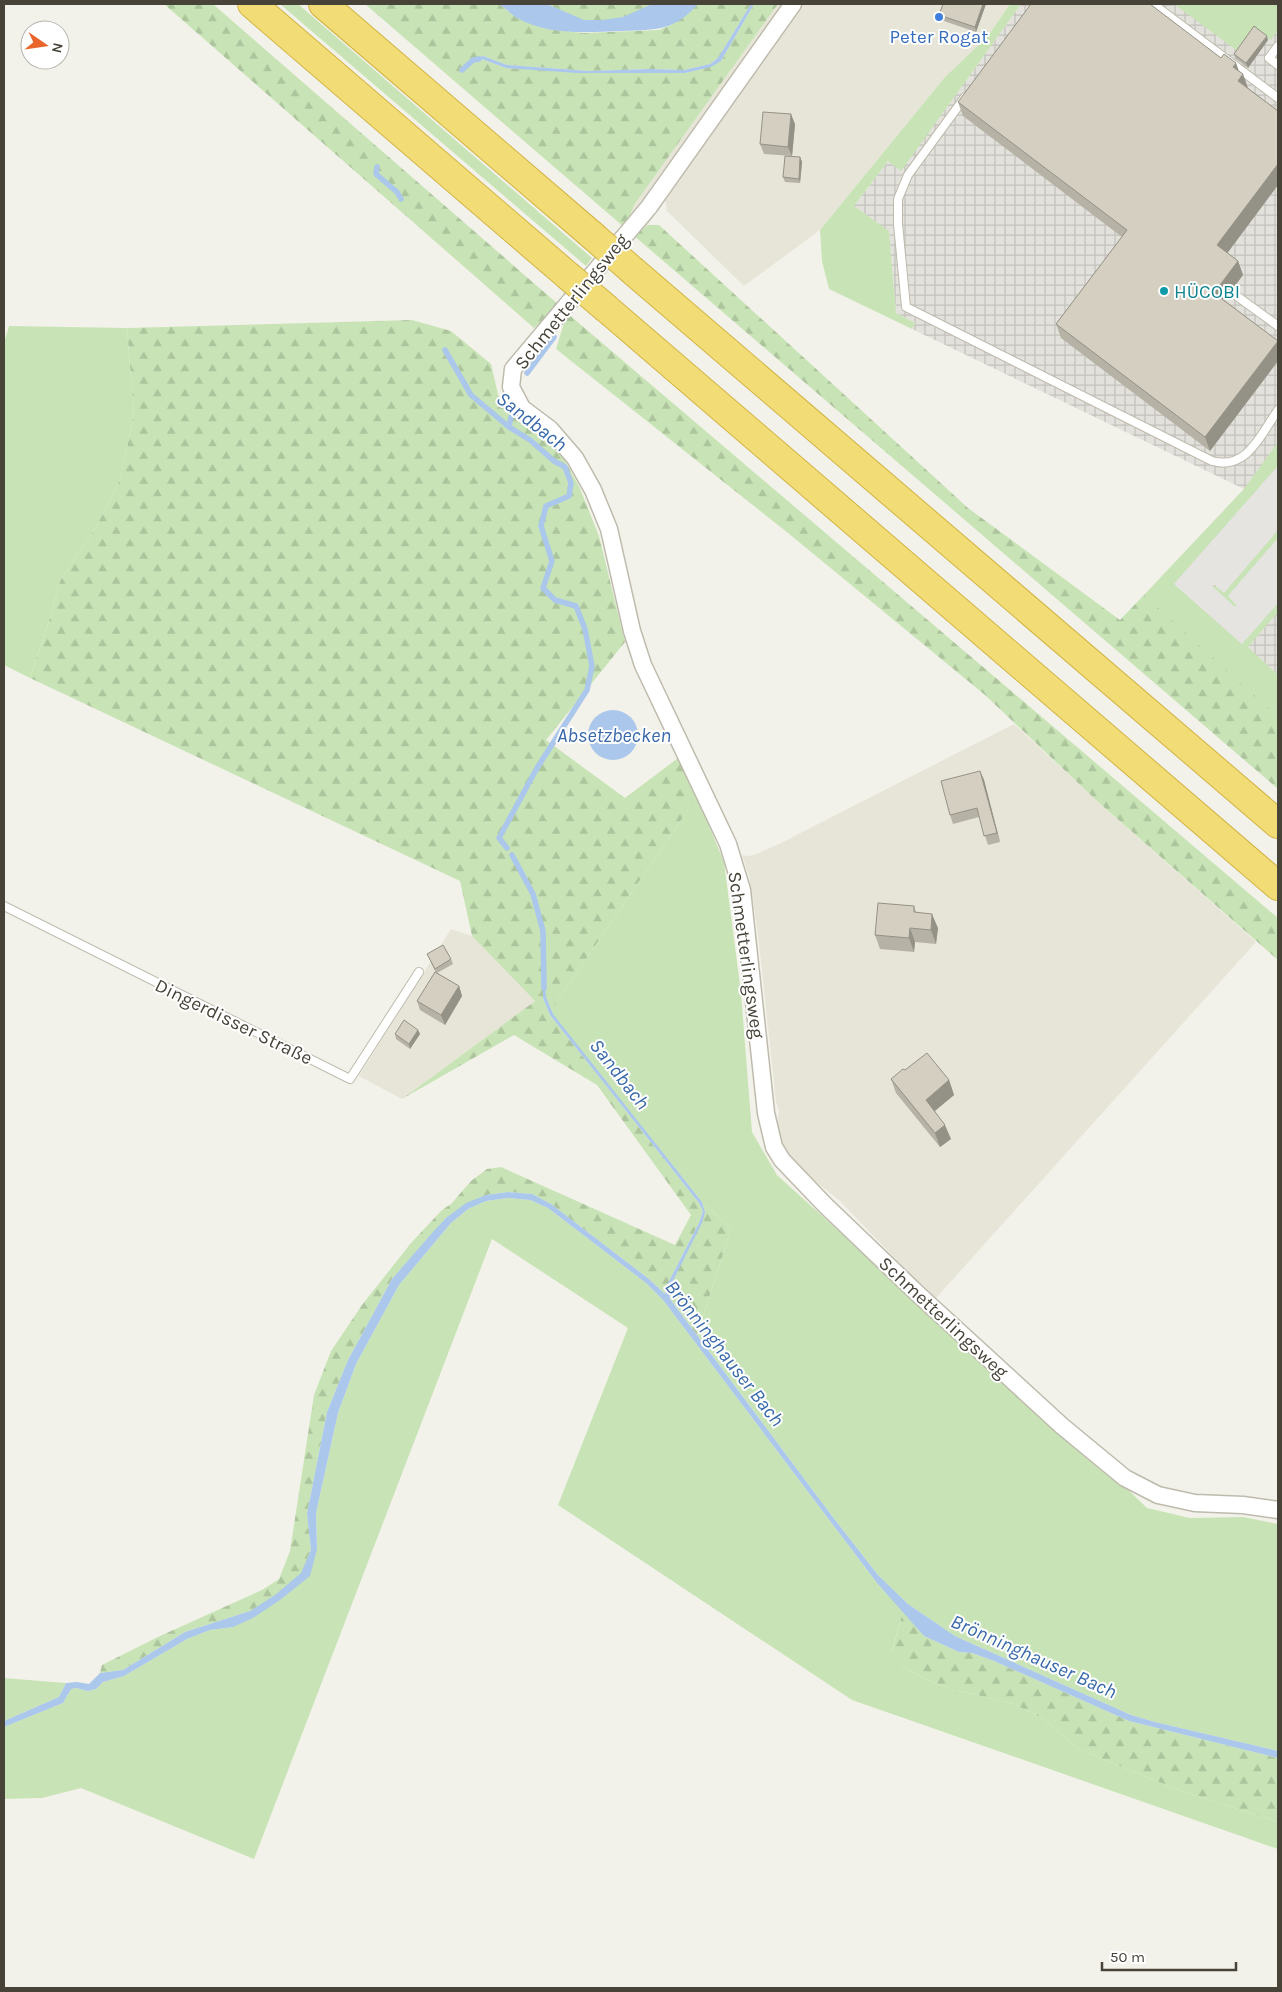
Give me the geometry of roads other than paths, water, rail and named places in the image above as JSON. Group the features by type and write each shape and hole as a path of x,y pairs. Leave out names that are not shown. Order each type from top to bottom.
{"highway":[{"path":"252,4 1278,886"},
{"path":"323,4 1278,824"}],"street":[{"name":"Schmetterlingsweg","path":"793,4 649,207 513,369 511,388 522,408 550,429 575,458 593,490 609,529 632,631 643,665 728,844 737,867 742,890 752,971 766,1113 774,1148 782,1160 825,1205 918,1295 1062,1426 1125,1478 1158,1495 1167,1497 1196,1503 1243,1505 1278,1510"}],"lane":[{"path":"1153,4 1278,98"},
{"path":"1278,46 1269,58 1278,65"},
{"path":"970,89 908,175 898,199 898,224 906,307 1221,464 1240,460 1247,454 1278,410"},
{"path":"1238,297 1278,326"},
{"name":"Dingerdisser Straße","path":"4,906 350,1079 419,972"}],"water":[{"path":"499,4 547,4 584,20 602,20 623,17 652,4 698,4 680,20 655,29 568,32 529,24 517,18"},
{"path":"751,4 754,4 721,61 711,67 685,73 577,73 506,68 482,59 474,61 472,59 483,56 507,65 589,71 684,70 710,64 718,58"},
{"name":"Absetzbecken","path":"613,710 627,714 634,721 638,735 634,749 627,756 613,760 599,756 592,749 588,735 592,721 599,714"},
{"path":"543,981 545,981 546,997 553,1014 702,1202 705,1212 702,1223 669,1289 670,1299 878,1575 908,1604 955,1636 1131,1715 1278,1751 1278,1758 1129,1721 994,1661 972,1653 959,1652 924,1636 877,1583 663,1300 646,1283 548,1208 530,1200 508,1198 486,1201 468,1209 451,1223 399,1285 356,1364 338,1413 316,1513 317,1549 310,1576 280,1600 253,1618 233,1627 210,1630 187,1639 124,1676 103,1682 96,1689 88,1691 76,1688 71,1689 63,1703 4,1727 4,1721 59,1697 66,1683 89,1684 100,1673 123,1670 185,1632 250,1611 275,1595 301,1573 311,1550 307,1514 327,1412 348,1360 392,1279 446,1218 466,1203 486,1195 508,1192 532,1194 551,1204 649,1279 665,1294 666,1287 699,1223 703,1211 699,1203 550,1015 543,998"}],"waterway":[{"name":"Sandbach","path":"462,70 473,60 479,59"},
{"name":"Sandbach","path":"377,167 376,174 397,192 401,199"},
{"path":"527,373 554,337"},
{"name":"Sandbach","path":"445,350 471,395 509,427 530,440 554,461 565,467 571,483 569,496 546,506 541,526 552,561 543,588 555,600 576,606 585,629 592,666 587,690 537,768 499,838 507,848"},
{"path":"509,427 511,417"},
{"name":"Sandbach","path":"512,855 533,894 543,931 544,988"}],"place":[{"name":"Peter Rogat","path":"939,17"},
{"name":"HÜCOBI","path":"1164,291"}],"water label":[{"name":"Brönninghauser Bach","path":"725,1353"},
{"name":"Brönninghauser Bach","path":"1034,1656"}]}
